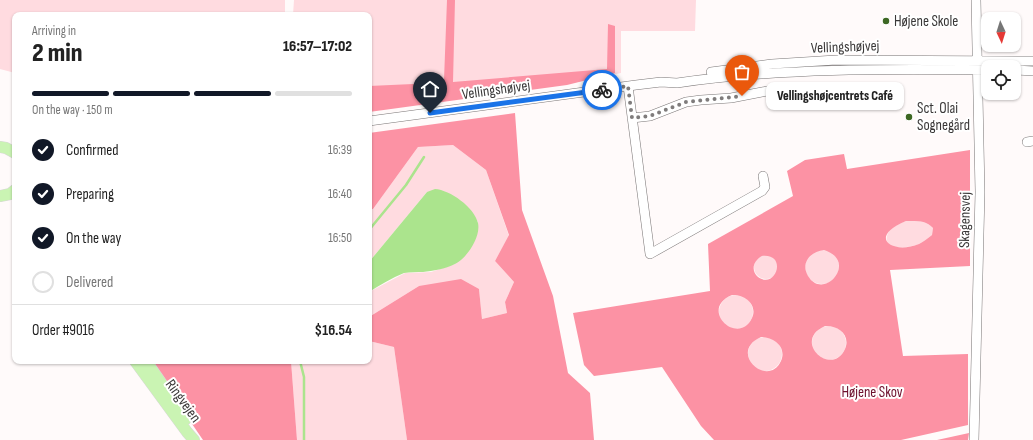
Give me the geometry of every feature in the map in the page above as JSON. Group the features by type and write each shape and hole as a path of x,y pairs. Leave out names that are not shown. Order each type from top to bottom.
{"main road":[{"path":"0,147 12,151"},
{"name":"Ringvejen","path":"137,364 194,440"},
{"name":"Ringvejen","path":"148,364 193,429 198,440"}],"street":[{"name":"Skagensvej","path":"974,440 980,192 976,0"},
{"name":"Vellingshøjvej","path":"661,82 676,77 772,64 836,60 1033,61"},
{"name":"Vellingshøjvej","path":"372,121 661,82 677,83 772,73 818,71 930,69 981,70"},
{"path":"1021,70 1033,71"},
{"path":"628,86 650,254 762,191 765,187 763,176"},
{"path":"632,118 650,116 686,102 731,98 767,91 817,88"}],"shaded area":[{"path":"0,0 285,0 285,12 12,12 12,72 0,69"},
{"path":"294,0 696,0 695,31 621,31 621,73 578,82 372,111 372,12 293,12"},
{"path":"453,145 486,170 509,236 495,261 514,282 505,302 507,313 482,319 479,289 419,286 372,315 372,290 405,273 431,272 455,264 478,227 478,222 473,214 427,192 372,258 372,209 418,147"},
{"path":"435,189 441,190 461,200 467,205 476,217 478,223 475,241 464,257 451,266 431,271 404,273 372,290 372,258 427,192"},
{"path":"906,221 921,222 930,225 933,228 932,235 919,244 910,247 898,247 889,244 887,241 887,236 889,230"},
{"path":"819,250 825,250 834,255 838,261 838,273 834,279 825,284 819,284 810,279 805,270 805,264 810,255"},
{"path":"766,255 774,259 778,267 774,275 766,279 758,275 754,267 758,259"},
{"path":"733,295 739,295 748,300 752,306 752,318 748,324 739,329 733,329 724,324 719,315 719,309 724,300"},
{"path":"826,326 832,326 841,331 845,337 845,349 841,355 832,360 826,360 817,355 812,346 812,340 817,331"},
{"path":"762,337 768,337 777,342 781,348 781,360 777,366 768,371 762,371 753,366 748,357 748,351 753,342"},
{"path":"372,342 394,347 407,440 297,440 291,364 372,364"}],"green space":[{"path":"447,0 455,0 453,82 607,69 608,24 615,26 615,73 567,85 372,112 372,86 413,84 444,80"},
{"path":"515,113 522,210 553,296 568,373 590,393 594,440 407,440 394,347 372,342 372,315 419,286 461,279 479,289 482,319 507,313 505,302 514,282 495,261 509,235 486,170 453,145 418,147 372,209 372,133"},
{"name":"Højene Skov","path":"970,150 970,266 890,270 903,356 968,354 968,425 901,440 714,440 701,426 662,367 594,376 584,365 573,313 710,291 708,244 793,196 787,171 805,160 844,154 847,169","holes":["906,221 913,221 924,222 933,228 932,235 921,243 909,247 900,247 893,246 888,243 886,238 888,233 894,227","824,250 834,255 839,262 839,270 835,277 829,282 822,284 815,283 808,276 805,267 806,262 808,258 815,253","762,256 770,257 775,260 777,265 776,270 770,279 764,280 758,277 754,271 754,265","732,295 741,296 749,301 752,305 753,313 752,318 746,326 738,329 724,323 720,316 719,309 723,301","825,326 830,326 839,329 845,335 846,344 845,349 839,357 832,360 817,354 813,348 812,340 816,332","761,337 766,337 775,341 781,347 781,361 775,369 768,371 760,370 753,365 749,359 748,351 752,343"]},
{"path":"151,364 291,364 297,440 203,440"},
{"path":"969,433 968,440 937,440"}],"waterway":[{"path":"372,226 406,185 424,157"},
{"path":"301,364 304,377 304,440"}],"way so far":[{"path":"602,90 628,86 632,118 650,116 686,102 742,96"}],"place":[{"name":"Højene Skole","path":"886,21"},
{"name":"Vellingshøjcentrets Café","path":"742,96"},
{"name":"Sct. Olai Sognegård","path":"909,117"}],"route":[{"path":"430,113 602,90"}]}
